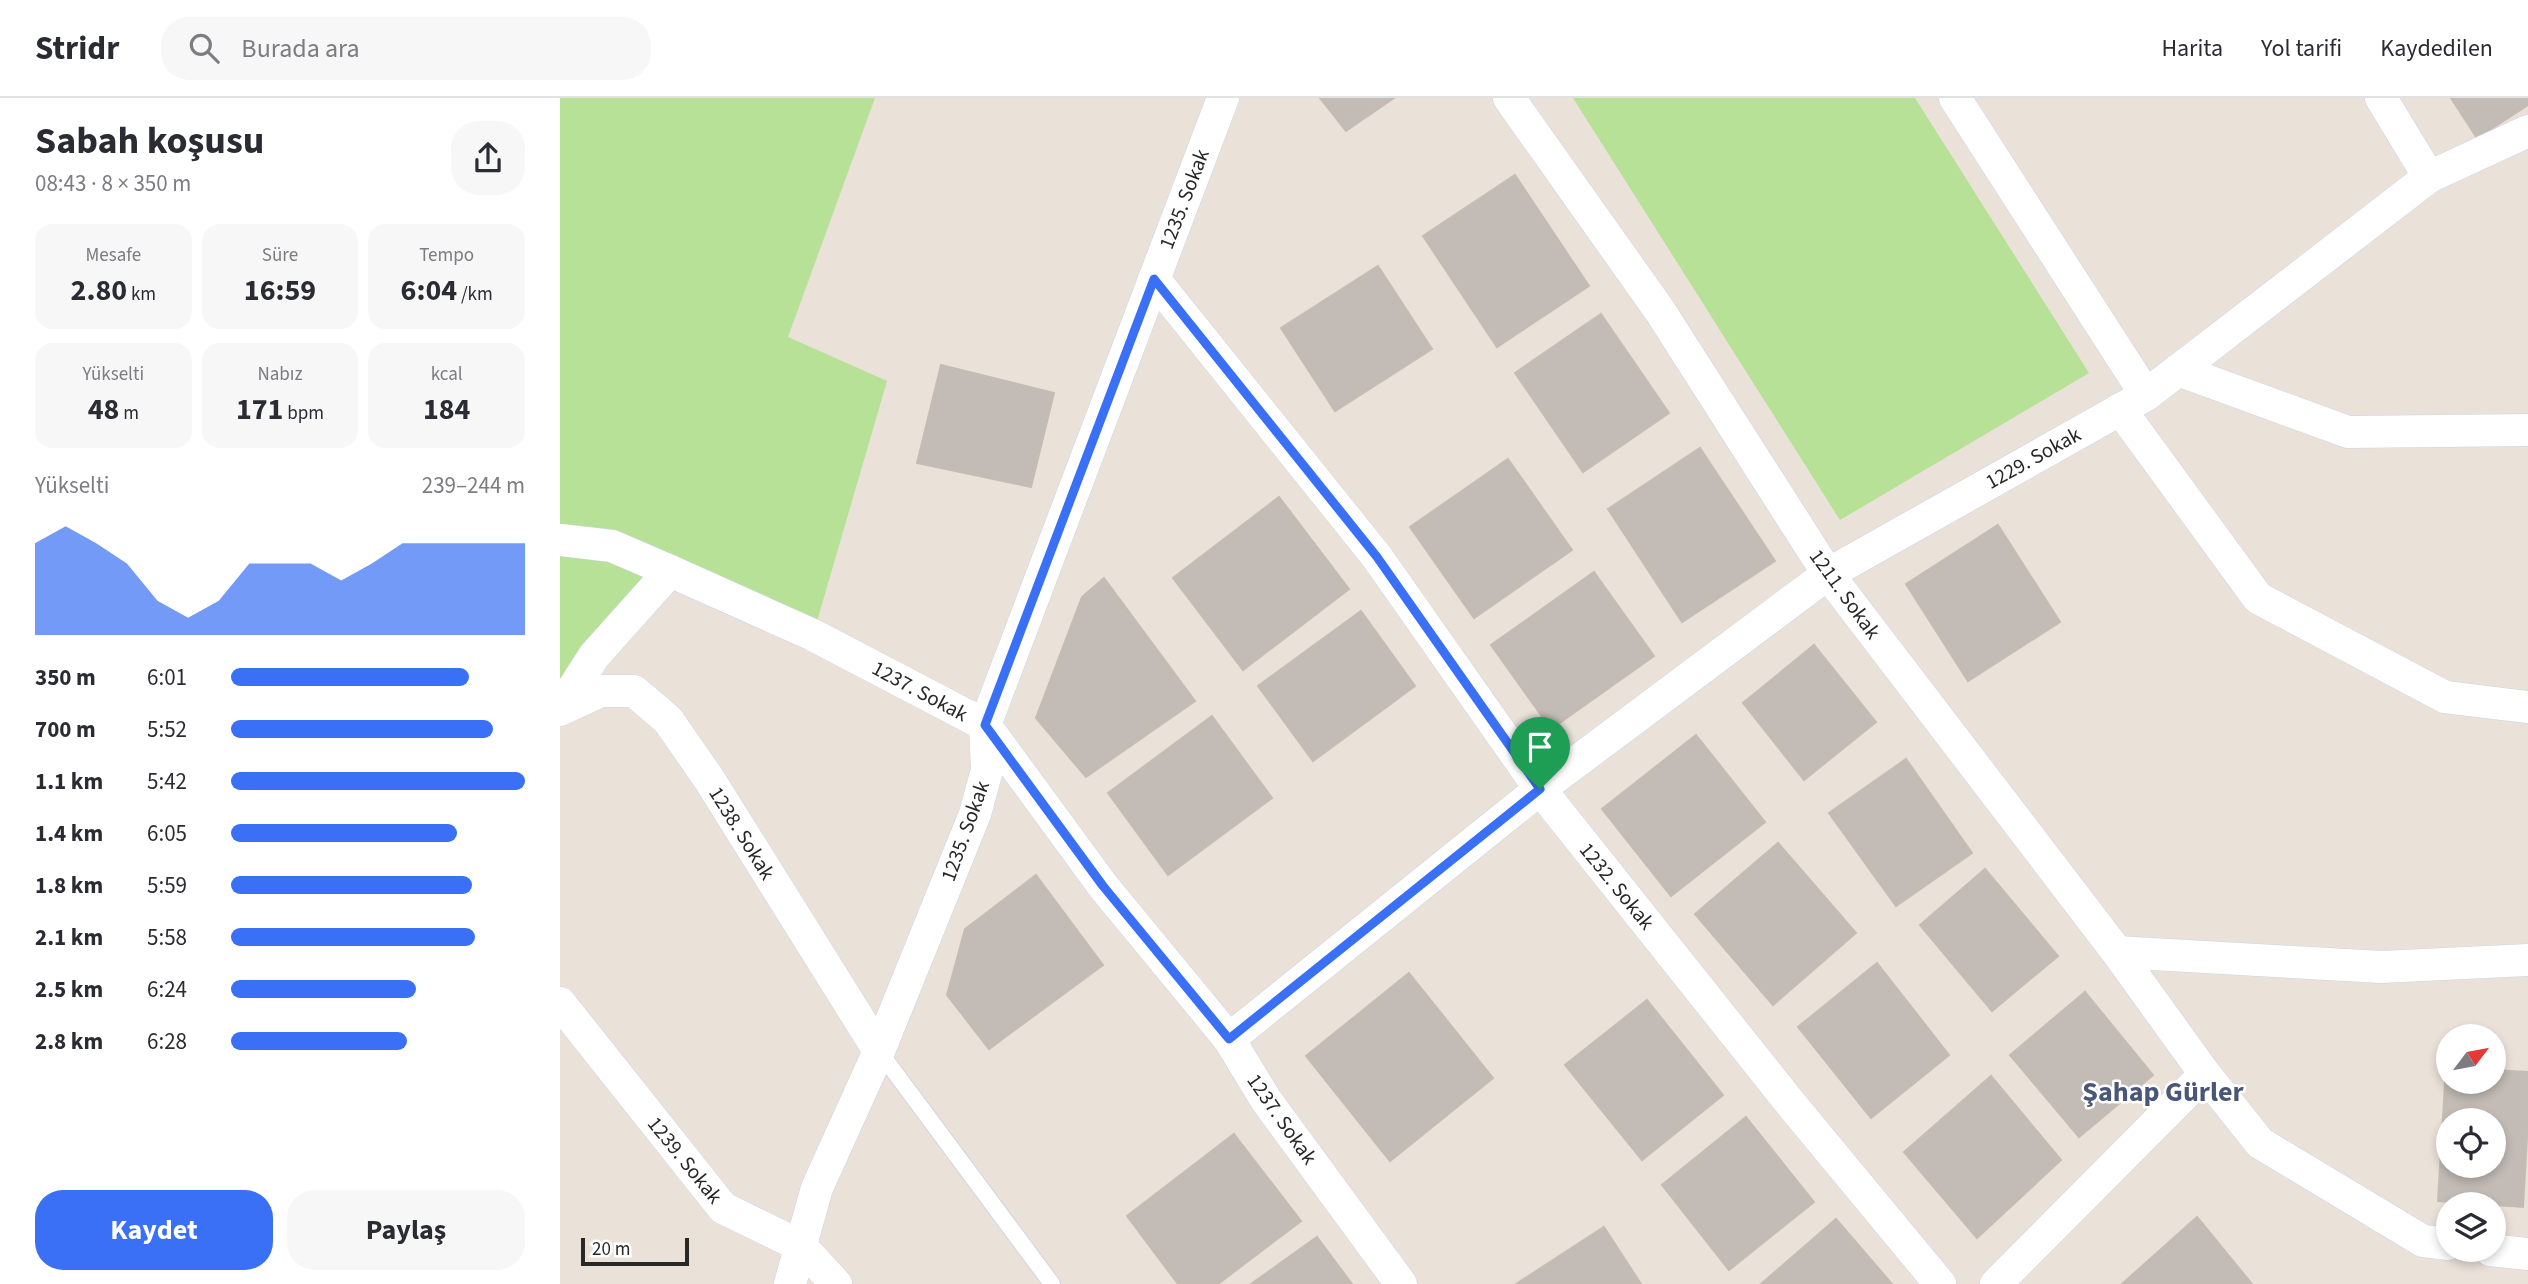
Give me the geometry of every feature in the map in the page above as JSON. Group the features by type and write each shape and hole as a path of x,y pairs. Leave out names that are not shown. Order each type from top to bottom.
{"street":[{"name":"1235. Sokak","path":"790,1284 817,1188 879,1051 975,814 987,770 985,725 1223,98"},
{"name":"1211. Sokak","path":"1509,98 1660,311 1828,574 2260,1143 2423,1241 2436,1243"},
{"path":"1955,98 2133,402 2258,598 2445,696 2528,707"},
{"path":"2381,98 2429,177"},
{"name":"1229. Sokak","path":"1229,1039 1540,789 1828,574 2133,402 2429,177 2528,131"},
{"name":"1232. Sokak","path":"1154,279 1377,557 1540,789 1791,1104 1940,1284"},
{"path":"2178,370 2348,432 2528,430"},
{"name":"1237. Sokak","path":"560,540 612,546 670,571 813,635 985,725 1103,886 1229,1039 1266,1100 1401,1284"},
{"path":"560,710 594,656 670,571"},
{"name":"1238. Sokak","path":"560,710 601,691 634,691 668,720 709,779 879,1051"},
{"path":"2117,952 2381,967 2528,960"},
{"name":"1239. Sokak","path":"560,1003 723,1208 801,1246 836,1284"},
{"path":"1996,1284 2205,1074"},
{"path":"2506,1252 2528,1254"}],"lane":[{"path":"879,1051 1052,1284"}],"green space":[{"path":"560,98 875,98 788,337 887,381 813,635 670,571 560,709"},
{"path":"1573,98 1915,98 2089,373 1840,520"}],"building":[{"path":"1320,98 1394,98 1346,131"},
{"path":"2451,98 2528,98 2528,105 2477,138"},
{"path":"1515,175 1589,286 1497,347 1423,236"},
{"path":"1378,266 1432,349 1335,411 1281,328"},
{"path":"1601,314 1669,413 1583,472 1515,373"},
{"path":"941,365 1054,393 1031,487 917,463"},
{"path":"1700,448 1775,561 1682,622 1608,509"},
{"path":"1508,459 1572,550 1474,618 1410,527"},
{"path":"1279,497 1349,589 1243,670 1173,578"},
{"path":"1998,525 2060,622 1968,681 1906,584"},
{"path":"1594,572 1654,656 1551,729 1491,645"},
{"path":"1104,578 1195,701 1086,777 1036,718 1082,597"},
{"path":"1361,611 1415,686 1313,761 1258,686"},
{"path":"1814,645 1876,722 1804,780 1743,703"},
{"path":"1212,716 1272,798 1168,875 1108,793"},
{"path":"1696,735 1765,822 1671,896 1602,809"},
{"path":"1906,759 1972,853 1896,906 1829,813"},
{"path":"1778,843 1856,933 1773,1005 1695,914"},
{"path":"1985,869 2058,956 1992,1011 1920,925"},
{"path":"1036,875 1103,965 989,1049 947,995 965,929"},
{"path":"1877,963 1949,1055 1871,1118 1798,1027"},
{"path":"1409,973 1493,1078 1390,1161 1306,1056"},
{"path":"2085,992 2153,1075 2079,1137 2010,1055"},
{"path":"1647,1000 1723,1095 1642,1160 1565,1065"},
{"path":"2506,1071 2528,1072 2523,1207 2506,1206 2506,1192 2439,1192 2439,1178 2506,1178 2506,1108 2444,1108 2444,1094 2506,1094"},
{"path":"1991,1076 2061,1160 1977,1238 1904,1152"},
{"path":"1746,1117 1814,1202 1729,1270 1662,1185"},
{"path":"1234,1134 1301,1221 1218,1284 1178,1284 1127,1216"},
{"path":"2197,1217 2252,1284 2122,1284"},
{"path":"1836,1219 1892,1284 1761,1284"},
{"path":"1604,1227 1641,1284 1516,1284"},
{"path":"1317,1237 1352,1284 1251,1284"}],"district":[{"name":"Şahap Gürler","path":"2163,1091"}],"route":[{"path":"1154,279 1377,557 1540,789 1229,1039 1103,886 985,725 1154,279"}]}
